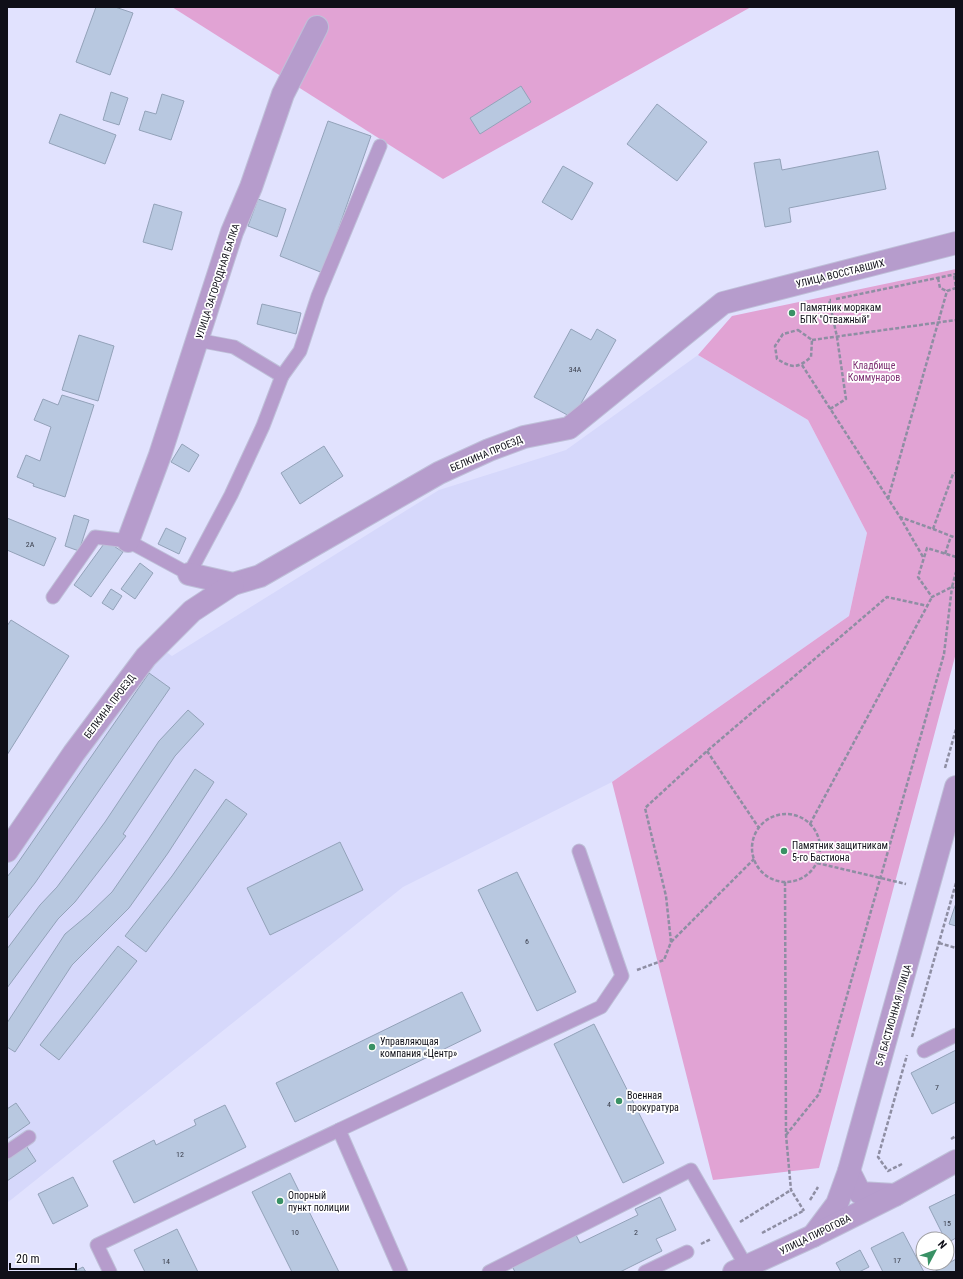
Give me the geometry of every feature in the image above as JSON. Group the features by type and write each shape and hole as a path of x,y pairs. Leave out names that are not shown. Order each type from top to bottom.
{"street":[{"name":"УЛИЦА ЗАГОРОДНАЯ БАЛКА","path":"128,541 160,455 232,232 251,187 283,94 318,27"},
{"name":"УЛИЦА ВОССТАВШИХ","path":"723,303 956,243"},
{"name":"БЕЛКИНА ПРОЕЗД","path":"7,851 74,752 146,657 192,611 233,584 260,576 439,473 489,450 524,437 569,428 723,303"},
{"name":"БЕЛКИНА ПРОЕЗД","path":"189,574 233,584"},
{"name":"5-Я БАСТИОННАЯ УЛИЦА","path":"813,1236 837,1204 849,1171 956,787"},
{"name":"УЛИЦА ПИРОГОВА","path":"740,1269 813,1236 895,1195 956,1161"},
{"path":"849,1171 860,1193 895,1195"}],"lane":[{"path":"53,597 95,537 128,541 189,574 263,426 282,376 300,351 318,296 380,146"},
{"path":"198,340 234,347 282,376"},
{"path":"110,1272 97,1245 601,1007 622,976 579,851"},
{"path":"924,1051 956,1035"},
{"path":"339,1130 401,1272"},
{"path":"7,1152 29,1137"},
{"path":"489,1272 691,1170 740,1269"},
{"path":"646,1272 687,1252"}],"path":[{"path":"830,409 846,399 829,300 955,274 956,288 947,291 940,288 938,278"},
{"path":"888,499 947,291"},
{"path":"812,340 811,357 802,365 789,366 777,359 776,346 783,334 798,330 812,340 956,320"},
{"path":"802,365 900,517 923,558"},
{"path":"933,529 953,474 956,473"},
{"path":"900,517 956,538"},
{"path":"945,554 951,536"},
{"path":"932,597 918,577 927,548 956,557"},
{"path":"786,1135 819,1094 944,654 952,587 956,572"},
{"path":"810,824 932,597 952,587"},
{"path":"952,587 956,589"},
{"path":"671,942 666,896 646,808 707,751 887,597 928,606"},
{"path":"707,751 759,828"},
{"path":"790,814 801,817 810,824 820,842 820,853 817,863 812,871 804,878 795,881 775,881 766,876 758,868 754,859 752,848 754,838 759,828 767,820 778,815 790,814"},
{"path":"622,976 664,960 671,942 754,859"},
{"path":"817,863 881,877 911,886"},
{"path":"785,882 786,1135 791,1190 804,1211"},
{"path":"939,943 956,948"}],"shaded area":[{"path":"698,355 808,420 867,533 849,616 612,782 403,887 7,1203 7,830 139,651 152,642 172,656 439,490 566,450"}],"green space":[{"path":"172,7 751,7 443,179"},
{"name":"Кладбище Коммунаров","path":"956,269 956,653 819,1168 713,1180 612,782 849,616 867,533 808,420 698,355 732,316"}],"building":[{"path":"96,7 115,7 133,13 110,75 76,62"},
{"path":"521,86 531,102 480,134 470,118"},
{"path":"111,92 128,98 119,125 103,120"},
{"path":"162,94 184,101 171,140 139,130 145,111 156,114"},
{"path":"657,104 707,142 677,181 627,144"},
{"path":"60,114 116,135 105,164 49,143"},
{"path":"328,121 371,136 323,273 280,256"},
{"path":"878,151 886,189 789,208 791,222 765,227 754,163 780,159 782,170"},
{"path":"563,166 593,183 572,220 542,202"},
{"path":"258,199 286,209 277,237 248,226"},
{"path":"154,204 182,212 172,250 143,242"},
{"path":"262,304 301,313 296,334 257,324"},
{"path":"571,329 591,340 597,329 616,340 573,418 534,397"},
{"path":"79,335 114,346 98,401 62,390"},
{"path":"62,395 94,405 65,497 33,486 34,484 17,477 26,455 40,461 51,427 34,420 43,399 58,405"},
{"path":"182,444 199,455 189,472 171,462"},
{"path":"324,446 343,476 300,504 281,473"},
{"path":"74,515 89,520 79,551 65,546"},
{"path":"7,518 56,538 44,566 7,550"},
{"path":"166,528 186,538 179,554 158,544"},
{"path":"106,541 123,552 91,597 74,585"},
{"path":"140,563 153,573 135,599 121,589"},
{"path":"111,589 122,596 113,610 102,603"},
{"path":"11,620 69,656 7,755 7,626"},
{"path":"149,673 170,688 35,883 7,919 7,877"},
{"path":"188,710 204,724 175,756 123,834 126,836 75,902 58,919 7,988 7,949 40,905 57,887 105,822 159,741"},
{"path":"195,769 214,782 168,853 129,908 72,965 15,1052 7,1047 7,1023 65,934 112,892"},
{"path":"226,799 247,814 146,952 125,936 172,876"},
{"path":"340,842 363,890 270,935 247,888"},
{"path":"517,872 576,992 537,1011 478,890"},
{"path":"956,903 956,926 949,924"},
{"path":"118,946 137,961 59,1060 40,1045"},
{"path":"462,992 481,1031 295,1122 276,1083"},
{"path":"594,1024 664,1163 623,1183 554,1044"},
{"path":"956,1050 956,1102 932,1114 911,1073"},
{"path":"16,1103 30,1123 7,1139 7,1109"},
{"path":"225,1105 246,1147 134,1203 113,1161 154,1140 156,1145 196,1125 194,1120"},
{"path":"25,1144 36,1161 7,1181 7,1157"},
{"path":"290,1173 339,1272 292,1272 252,1192"},
{"path":"73,1177 88,1206 53,1224 38,1194"},
{"path":"956,1194 956,1238 955,1231 941,1231 929,1207"},
{"path":"660,1197 676,1230 656,1239 662,1251 620,1272 515,1272 512,1266 576,1235 580,1243 638,1215 635,1209"},
{"path":"177,1229 198,1272 145,1272 134,1250"},
{"path":"903,1232 915,1255 915,1271 924,1272 883,1272 871,1248"},
{"path":"860,1250 869,1267 859,1272 841,1272 836,1263"},
{"path":"955,1260 956,1272 934,1272 955,1271"},
{"path":"83,1267 86,1272 73,1272"}],"place":[{"name":"Памятник морякам БПК \"Отважный\"","path":"792,313"},
{"name":"Памятник защитникам 5-го Бастиона","path":"784,851"},
{"name":"Управляющая компания «Центр»","path":"372,1047"},
{"name":"Военная прокуратура","path":"619,1101"},
{"name":"Опорный пункт полиции","path":"280,1201"}]}
